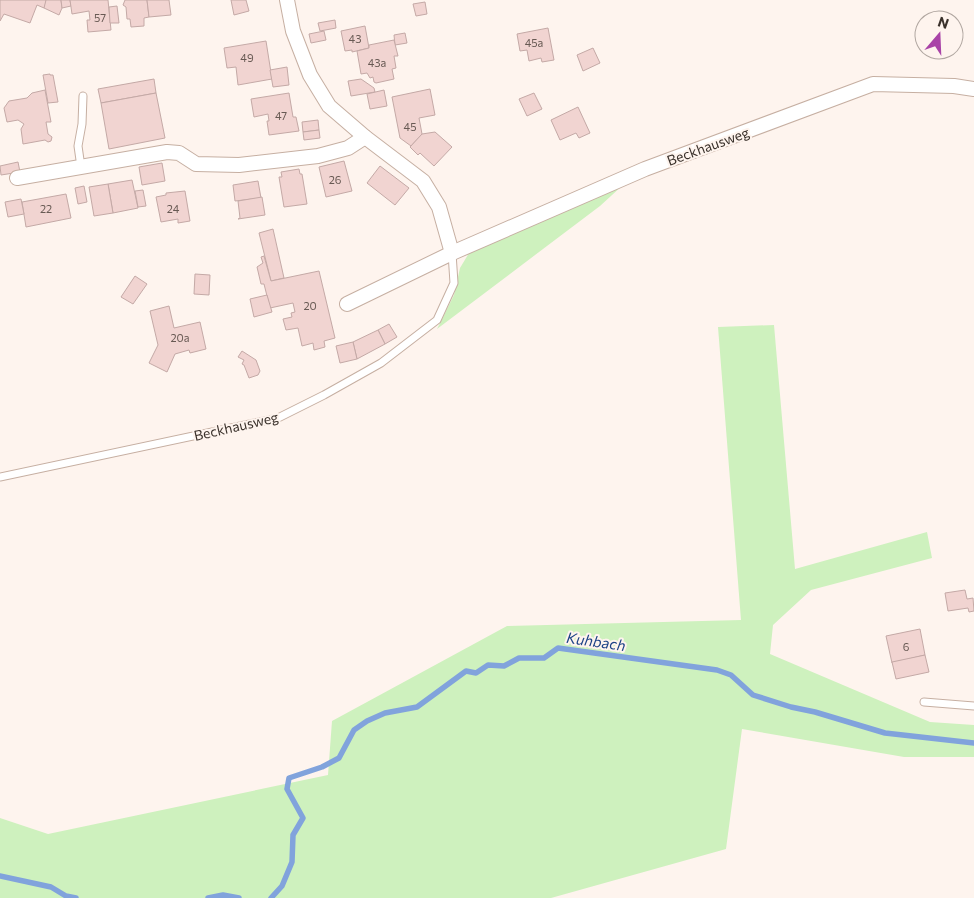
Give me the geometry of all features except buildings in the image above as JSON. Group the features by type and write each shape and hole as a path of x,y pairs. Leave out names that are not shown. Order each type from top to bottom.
{"street":[{"name":"Beckhausweg","path":"287,0 293,31 310,75 329,106 365,137 423,181 439,207 452,253"},
{"name":"Beckhausweg","path":"347,304 452,253 646,169 873,84 937,85 974,89"},
{"path":"17,178 168,152 179,153 196,164 239,165 275,162 334,153 348,148 365,137"}],"lane":[{"path":"81,166 78,146 82,124 83,96"},
{"name":"Beckhausweg","path":"0,477 278,418 381,364 437,320 454,283 452,253"},
{"path":"924,702 974,706"}],"green space":[{"path":"623,185 600,206 437,329 454,295 460,268 469,253"},
{"path":"774,325 795,569 927,532 932,558 811,590 773,625 770,654 930,722 974,725 974,757 904,757 742,729 726,849 551,898 0,898 0,818 48,834 328,775 332,721 507,626 741,620 718,327"}],"waterway":[{"name":"Kuhbach","path":"271,898 282,886 292,862 293,835 303,818 287,789 289,778 322,767 339,758 354,730 367,721 385,713 417,707 466,671 476,673 488,665 504,666 519,658 544,658 558,648 717,670 731,675 753,695 791,707 815,712 885,733 974,743"},
{"name":"Kuhbach","path":"0,876 51,887 66,896 76,898"},
{"name":"Kuhbach","path":"208,898 223,895 239,898"}]}
